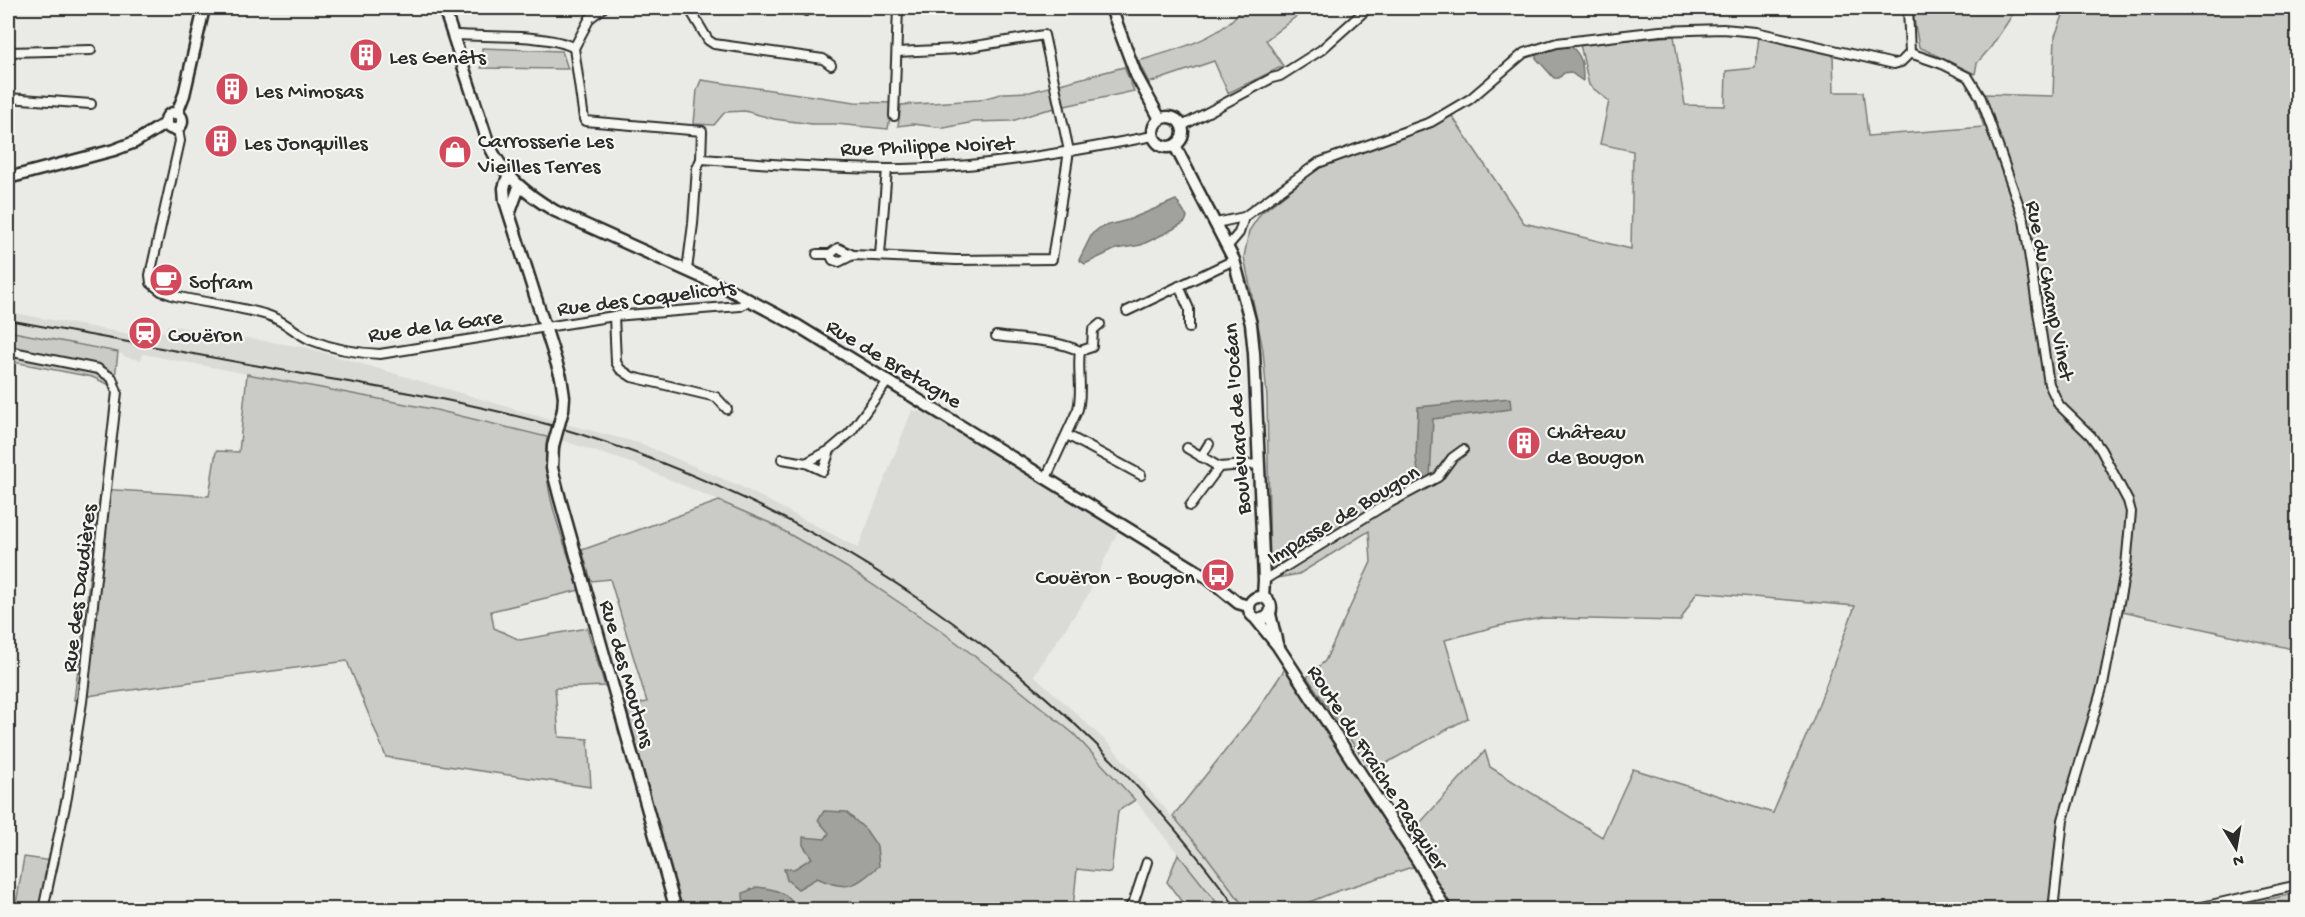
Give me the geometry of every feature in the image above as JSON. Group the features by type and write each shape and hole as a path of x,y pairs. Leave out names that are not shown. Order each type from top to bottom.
{"main road":[{"path":"177,113 189,77 204,8"},
{"name":"Rue de Bretagne","path":"444,8 489,145 497,161 519,187 555,211 687,270 798,326 1205,576 1238,603 1248,606"},
{"path":"1111,8 1136,75 1160,119"},
{"path":"8,178 114,150 135,142 166,123 169,115 177,113"},
{"path":"166,123 171,129 178,129 183,122 182,117 177,113"},
{"path":"1173,117 1182,126 1182,140 1174,146 1161,146 1153,136 1154,126 1160,119 1173,117"},
{"name":"Boulevard de l'Océan","path":"1174,146 1234,260 1251,324 1259,464 1263,597"},
{"name":"Rue des Moutons","path":"508,176 504,189 505,201 561,377 563,410 553,446 552,468 676,909"},
{"path":"510,213 519,187"},
{"path":"1263,597 1271,605 1270,614 1256,619 1250,614 1248,606 1252,599 1263,597"},
{"name":"Route du Fraîche Pasquier","path":"1270,614 1277,645"},
{"name":"Route du Fraîche Pasquier","path":"1256,619 1277,645 1419,862 1446,909"}],"street":[{"path":"603,8 590,18 574,48 585,121 702,131 700,159 696,168 693,224 687,270"},
{"path":"688,8 708,39 714,44 823,59 831,64"},
{"path":"894,116 898,8"},
{"path":"1182,126 1272,78 1280,76 1304,61 1321,50 1368,8"},
{"path":"1216,223 1244,217 1318,164 1344,152 1431,122 1470,99 1524,53 1557,43 1703,28 1756,32 1894,64 1901,62 1910,53 1908,8"},
{"path":"453,37 458,35 542,40 566,44 574,48"},
{"path":"817,254 830,254 833,260 839,262 853,255 956,260 1052,259 1069,151 1044,35 957,49 897,52"},
{"path":"8,52 91,50"},
{"name":"Rue du Champ Vinet","path":"1910,53 1942,64 1968,77 1981,98 2024,220 2049,384 2059,405 2091,436 2101,450 2131,512 2126,566 2103,685 2063,820 2053,909"},
{"path":"8,98 91,104"},
{"name":"Rue de la Gare","path":"178,129 180,141 150,275 151,283 160,291 266,315 282,321 311,340 363,353 397,352 545,327"},
{"name":"Rue Philippe Noiret","path":"700,159 887,169 1006,161 1153,136"},
{"path":"880,255 887,169"},
{"path":"1227,247 1239,233 1244,217"},
{"path":"1127,311 1234,260"},
{"path":"1179,286 1189,309 1189,328"},
{"name":"Rue des Coquelicots","path":"545,327 614,316 740,306 750,300"},
{"path":"614,316 616,362 620,369 632,378 716,397 727,409"},
{"path":"996,336 1047,340 1080,351 1092,347 1093,330 1100,324"},
{"name":"Rue des Daudières","path":"8,351 98,369 112,378 117,392 82,702 67,797 43,909"},
{"path":"1046,478 1067,435 1080,401 1078,366 1080,351"},
{"path":"806,462 830,450 850,433 888,381"},
{"path":"1067,435 1141,475"},
{"path":"1201,457 1209,444"},
{"path":"1186,448 1219,467 1259,464"},
{"path":"782,459 806,462 824,471 830,450"},
{"name":"Impasse de Bougon","path":"1264,580 1380,508 1437,477 1452,458 1463,450"},
{"path":"1190,506 1219,467"},
{"path":"1128,909 1134,901 1147,862"},
{"path":"2189,909 2298,885"}],"shaded area":[{"path":"1241,8 1307,8 1266,40 1283,66 1228,93 1214,61 1149,83 1138,61 1210,36 1233,19"},
{"path":"1912,8 2017,8 1991,47 1977,63 1975,74 1919,47"},
{"path":"2066,8 2297,8 2297,650 2118,610 2103,685 2063,820 2051,909 1452,909 1410,834 1485,751 1490,767 1602,837 1633,769 1773,813 1813,720 1855,606 1697,592 1680,621 1542,618 1498,626 1445,640 1468,718 1372,771 1307,677 1325,661 1371,562 1369,531 1299,574 1277,578 1270,573 1267,398 1263,350 1244,257 1249,231 1261,213 1324,164 1452,116 1524,223 1631,249 1633,151 1600,144 1609,101 1589,85 1580,44 1674,36 1685,105 1725,106 1726,71 1755,68 1759,37 1833,54 1834,92 1863,92 1868,136 1984,127 1975,100 1984,94 2053,96 2055,36"},
{"path":"1571,46 1582,62 1583,81 1570,72 1554,78 1536,58 1536,54 1547,50"},
{"path":"482,48 562,51 568,69 481,68"},
{"path":"1124,67 1134,91 1042,111 1012,121 974,122 944,128 913,124 898,126 901,105 979,100 1004,93 1030,92"},
{"path":"701,80 855,102 892,103 888,129 812,124 774,119 745,111 725,112 714,125 694,124 697,90"},
{"path":"1176,200 1187,217 1185,222 1141,245 1116,249 1085,264 1079,260 1092,234 1101,227 1128,220"},
{"path":"8,312 129,334 131,326 165,332 167,325 308,348 555,421 550,438 432,409 143,354 141,360 126,357 118,352 8,331"},
{"path":"8,331 118,352 114,387 92,377 8,361"},
{"path":"247,374 432,409 547,437 546,457 550,496 580,590 491,611 494,628 520,640 587,628 605,686 555,688 559,737 588,739 591,787 386,757 347,661 94,695 74,700 101,489 209,496 216,451 239,452"},
{"path":"1510,398 1511,409 1433,419 1430,479 1419,479 1416,457 1418,407"},
{"path":"912,410 924,413 1119,529 1088,595 1034,675 1110,745 1208,858 1246,909 1222,909 1135,800 1074,735 1016,687 936,627 846,567 770,523 634,464 561,440 566,424 642,444 742,487 858,548"},
{"path":"719,501 770,523 846,567 936,627 1074,734 1135,800 1118,811 1111,873 1077,869 1073,908 1048,906 1048,910 681,909 626,707 647,702 610,579 591,581 582,550"},
{"path":"1286,667 1415,866 1332,893 1292,909 1246,909 1173,816 1257,711"},
{"path":"824,811 846,812 866,830 877,846 879,866 857,883 850,885 836,885 817,878 798,889 787,880 784,869 794,869 812,858 803,845 803,837 825,839 829,833 818,820"},
{"path":"1178,854 1222,909 1187,909 1167,882"},
{"path":"24,857 59,862 46,909 15,910"},
{"path":"757,887 781,892 796,909 744,909 743,893"},
{"path":"2297,893 2297,909 2225,909"}],"railway":[{"path":"8,320 403,392 521,417 653,459 751,502 845,552 935,610 1019,675 1098,746 1171,825 1238,910"}],"place":[{"name":"Les Genêts","path":"366,55"},
{"name":"Les Mimosas","path":"232,89"},
{"name":"Les Jonquilles","path":"221,141"},
{"name":"Carrosserie Les Vieilles Terres","path":"455,152"},
{"name":"Sofram","path":"166,280"},
{"name":"Couëron","path":"145,333"},
{"name":"Château de Bougon","path":"1524,443"},
{"name":"Couëron - Bougon","path":"1218,575"}]}
